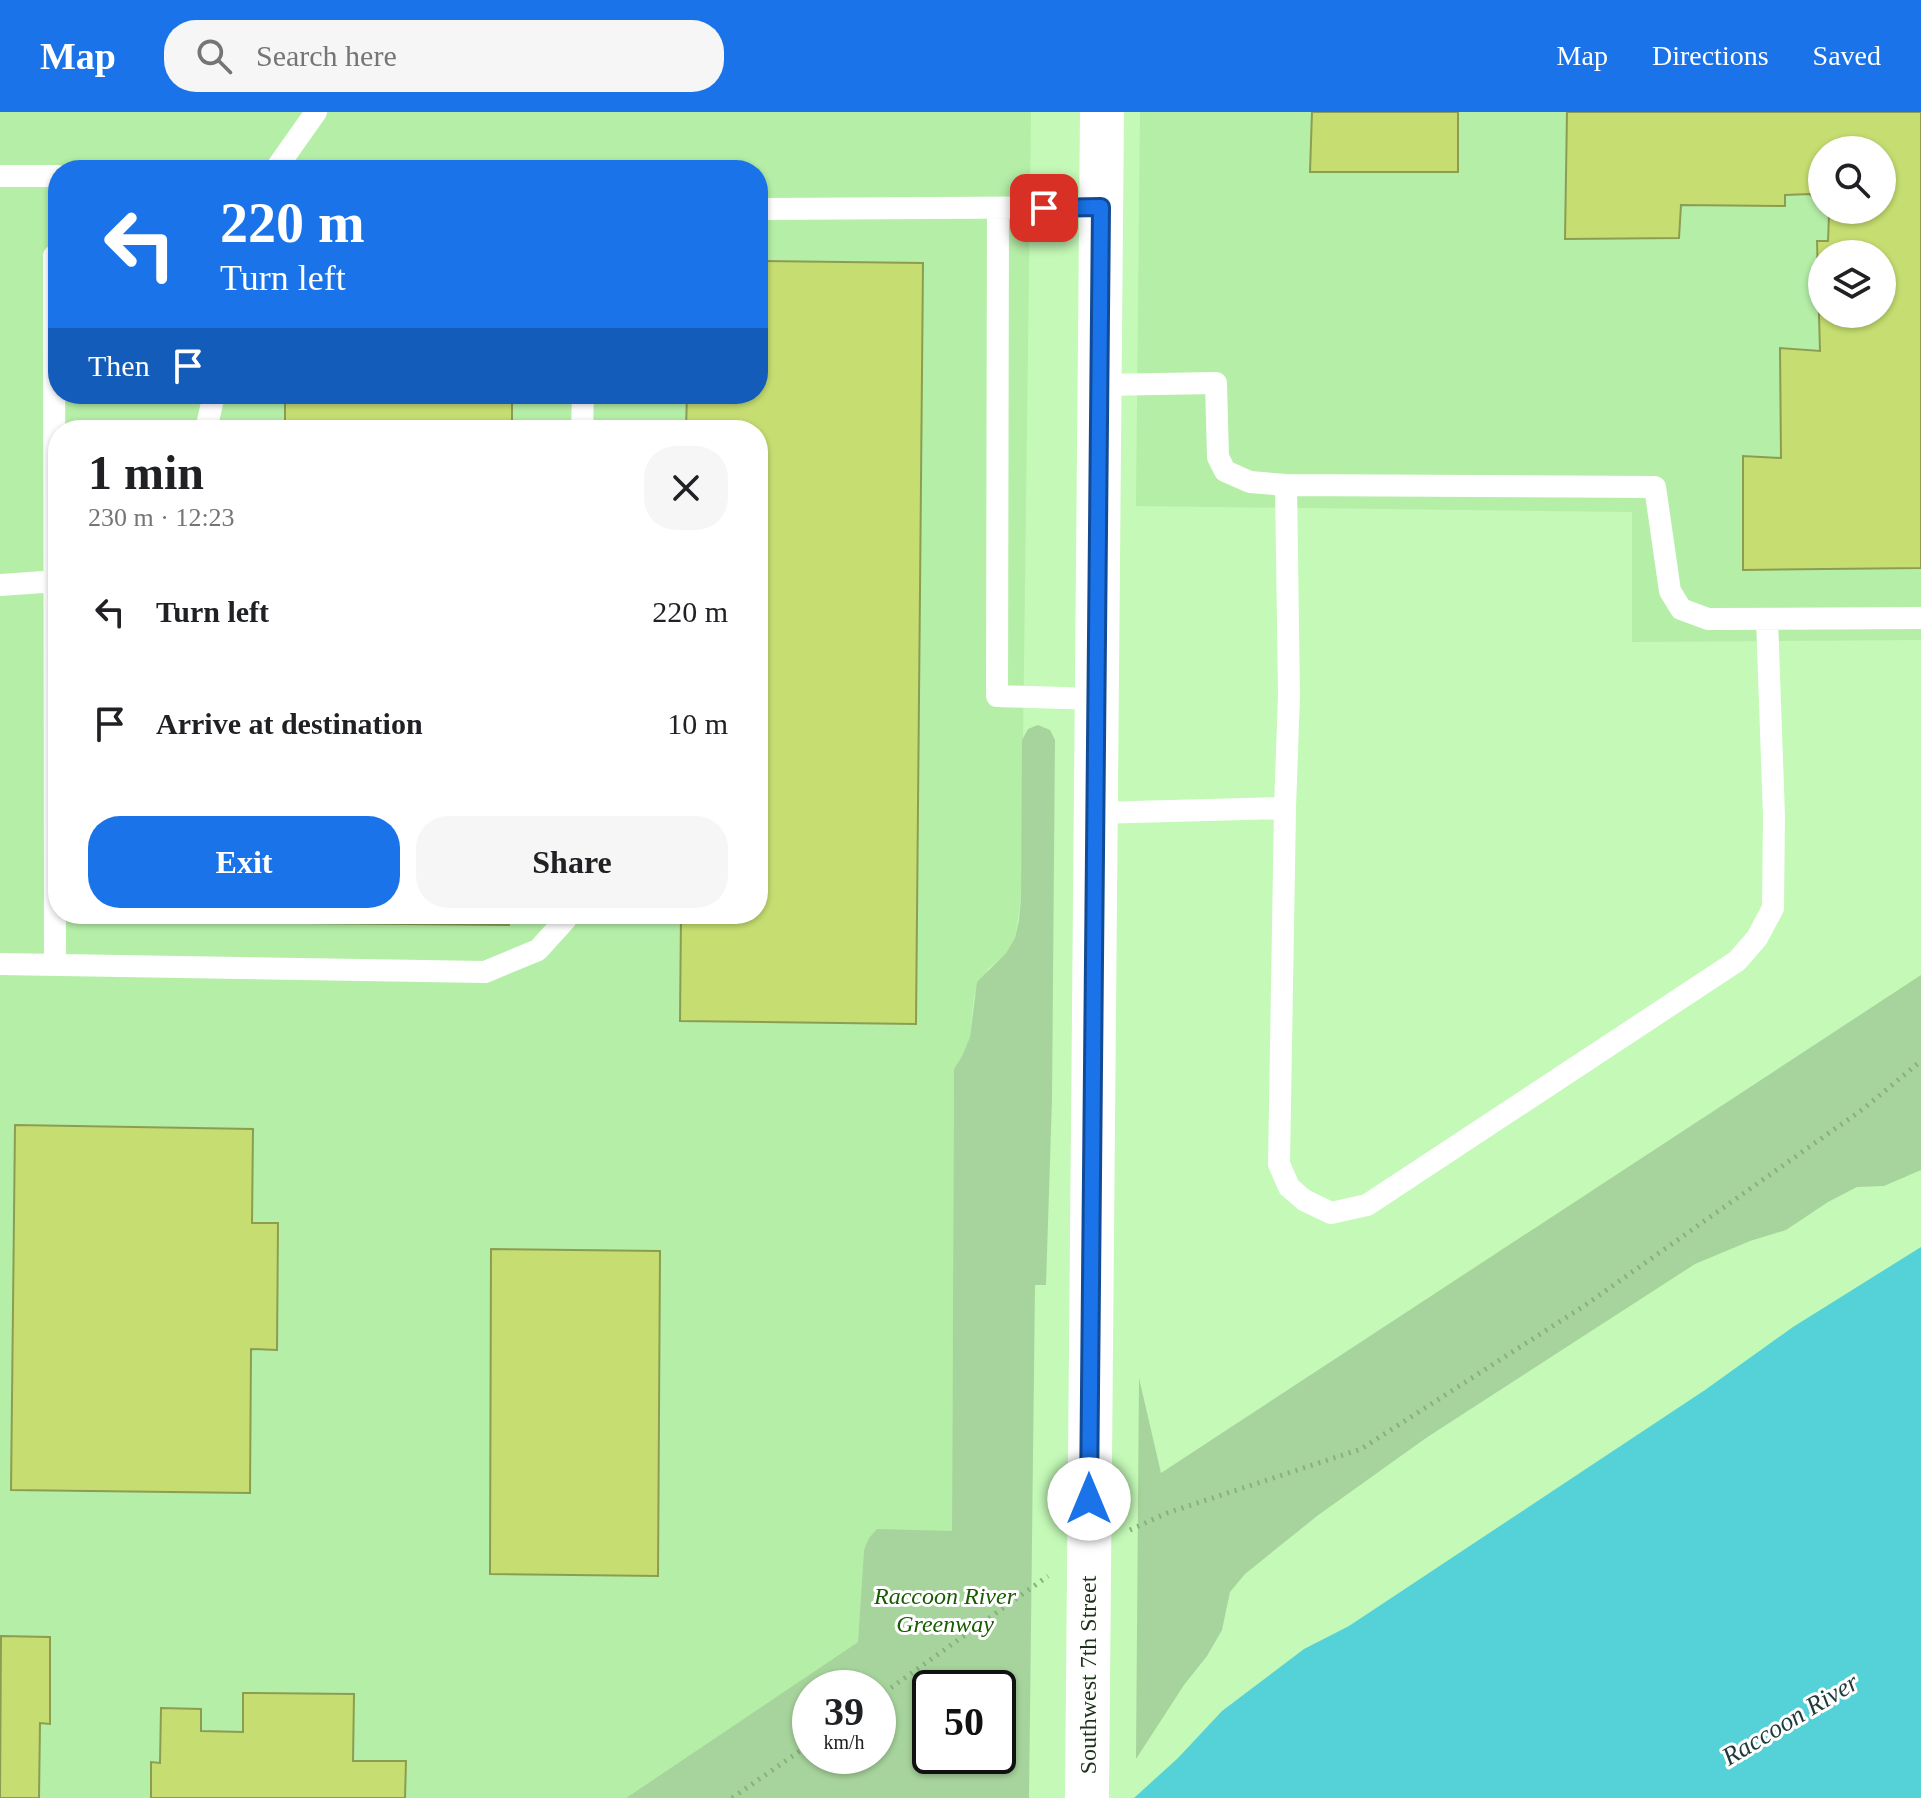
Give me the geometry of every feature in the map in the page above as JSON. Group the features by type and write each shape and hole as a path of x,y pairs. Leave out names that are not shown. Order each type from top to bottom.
{"main road":[{"name":"Southwest 7th Street","path":"1087,1798 1102,112"}],"lane":[{"path":"282,160 316,112"},
{"path":"0,176 48,176"},
{"path":"768,209 1101,207"},
{"path":"998,208 997,696 1096,699"},
{"path":"1099,385 1216,383 1218,457 1225,471 1250,482 1286,485 1655,487 1670,591 1681,609 1708,619 1921,618"},
{"path":"1286,485 1289,695 1279,1164 1289,1187 1304,1200 1331,1213 1367,1205 1737,961 1757,938 1773,908 1774,816 1767,619"},
{"path":"0,585 48,582"},
{"path":"1096,813 1285,808"},
{"path":"55,924 55,965"},
{"path":"0,964 485,972 538,950 561,924"}],"path":[{"path":"1129,1531 1167,1513 1361,1449 1584,1306 1863,1109 1921,1061"},
{"path":"896,1684 1053,1573"},
{"path":"732,1798 792,1756"}],"shaded area":[{"path":"0,112 1031,112 1021,899 1015,938 1006,953 988,969 974,996 970,1037 954,1069 952,1531 864,1550 858,1642 816,1670 792,1670 792,1686 626,1798 0,1798"},
{"path":"1140,112 1921,112 1921,640 1632,642 1632,512 1136,506"}],"green space":[{"name":"Raccoon River Greenway","path":"1038,725 1050,730 1055,740 1052,1099 1046,1285 1035,1285 1029,1798 626,1798 792,1686 792,1774 896,1774 896,1670 816,1670 858,1642 864,1550 877,1529 952,1531 954,1069 970,1037 977,982 1006,953 1015,938 1019,920 1022,740 1028,729"},
{"path":"1921,975 1921,1170 1884,1186 1857,1187 1786,1230 1695,1264 1426,1438 1317,1516 1245,1574 1230,1592 1222,1630 1136,1759 1139,1378 1161,1473"}],"water":[{"name":"Raccoon River","path":"1921,1247 1921,1798 1134,1798 1178,1758 1222,1711 1304,1649 1349,1626 1705,1390 1793,1327"}],"building":[{"path":"1312,112 1458,112 1458,172 1310,172"},
{"path":"1567,112 1921,112 1921,568 1743,570 1743,456 1781,458 1780,348 1820,351 1819,328 1896,328 1896,240 1828,240 1829,224 1896,224 1896,136 1808,136 1808,194 1785,195 1785,206 1681,205 1679,238 1565,239"},
{"path":"768,261 923,263 916,1024 680,1021 681,924 768,924 768,420 686,420 687,404 768,404"},
{"path":"285,404 512,404 512,420 285,420"},
{"path":"402,924 509,924 509,925"},
{"path":"15,1125 253,1129 252,1223 278,1223 277,1350 251,1349 250,1493 11,1490"},
{"path":"491,1249 660,1251 658,1576 490,1574"},
{"path":"1,1636 50,1637 50,1724 40,1723 39,1798 0,1798"},
{"path":"243,1693 354,1694 353,1761 406,1761 405,1798 151,1798 151,1762 160,1763 161,1708 201,1709 201,1731 243,1732"}],"route":[{"path":"1044,208 1101,207 1089,1499"}]}
